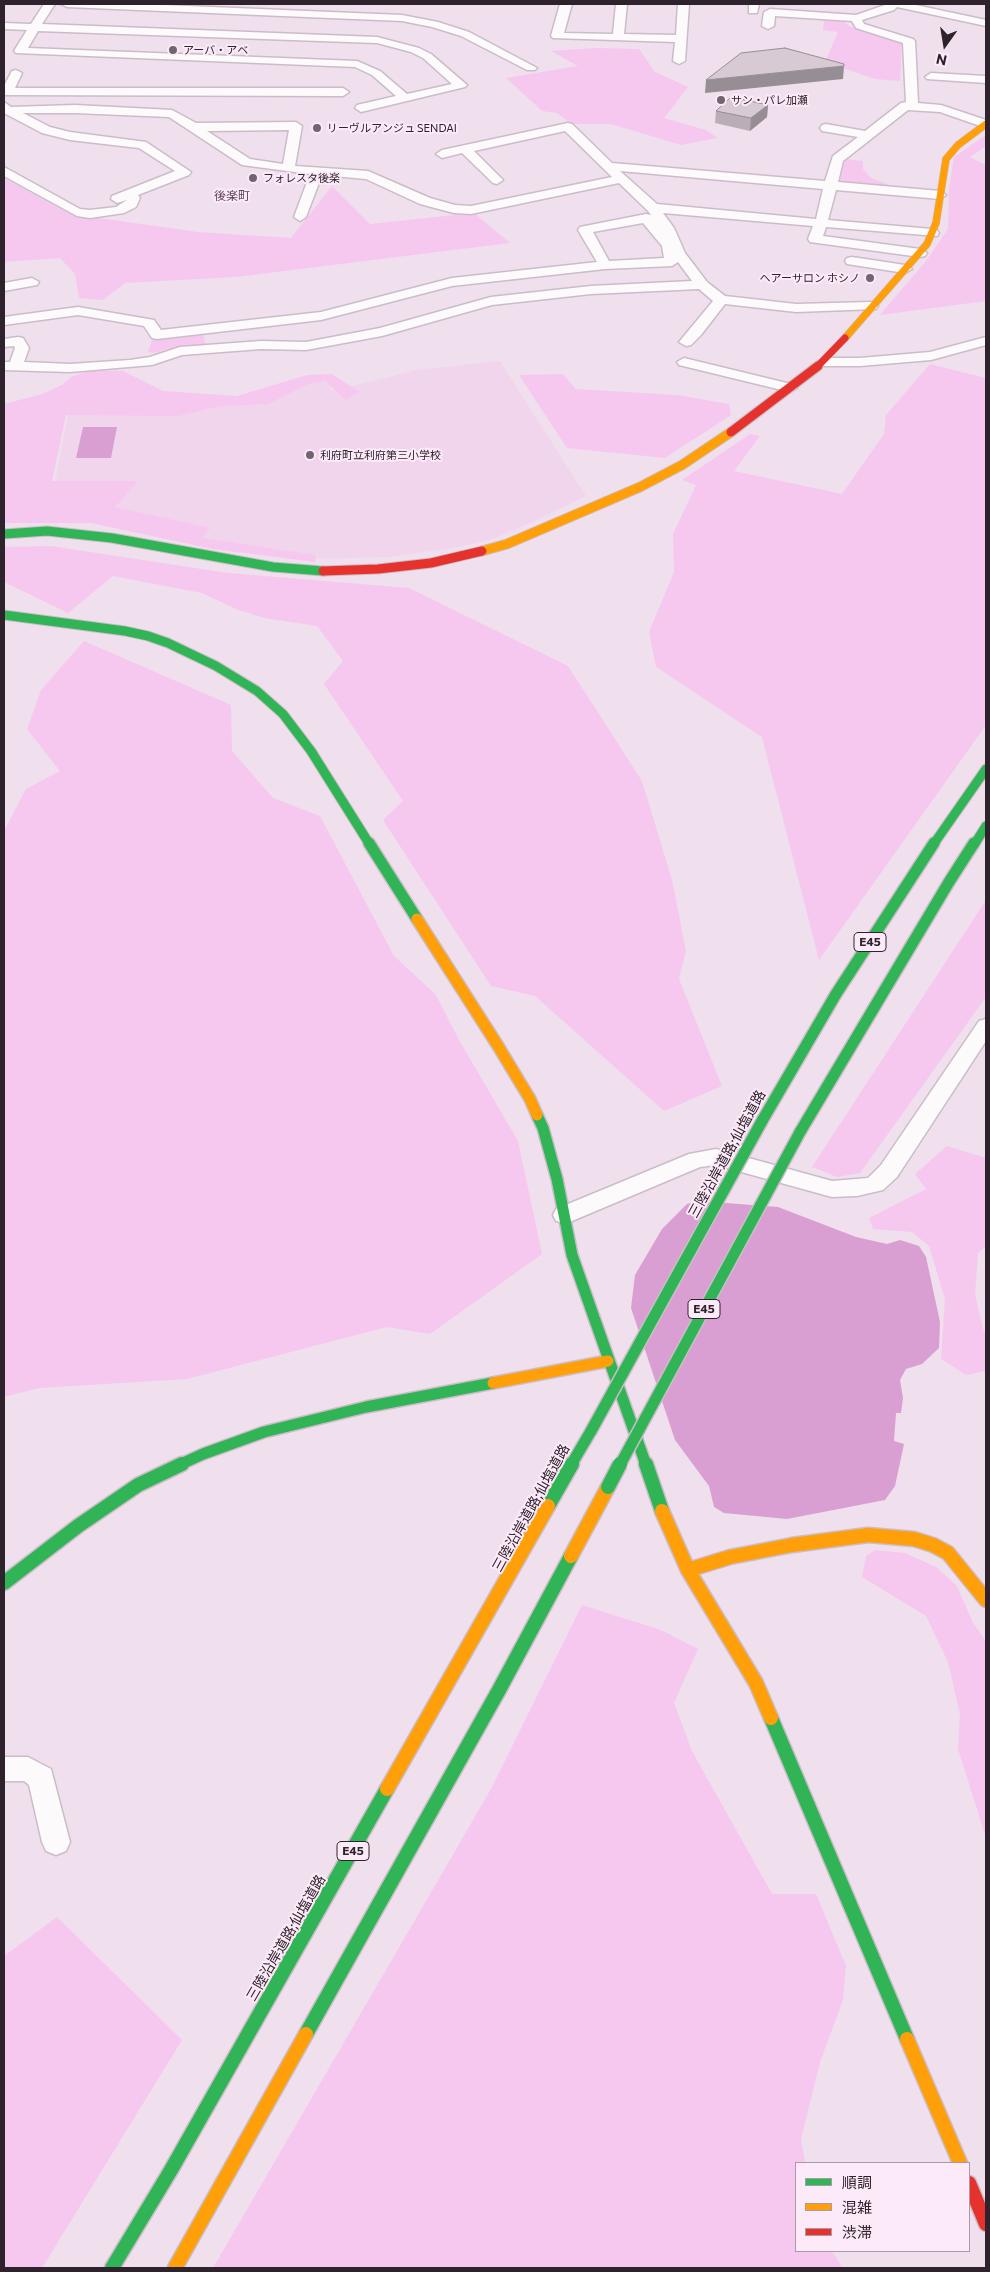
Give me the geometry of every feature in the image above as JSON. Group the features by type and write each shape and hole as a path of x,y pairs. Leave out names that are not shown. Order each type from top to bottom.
{"main road":[{"path":"4,534 47,531 66,532 112,538 265,566 330,571 378,569 431,562 470,555 507,544 640,487 682,465 722,439 824,362 927,244 932,233 946,159 950,152 986,124"},
{"path":"4,615 125,631 168,643 233,676 257,691 282,714 312,751 530,1099 543,1128 557,1179 572,1255 660,1504 688,1570 756,1683 960,2162"},
{"name":"三陸沿岸道路;仙塩道路","path":"112,2268 196,2127 591,1431 762,1121 836,994 938,836 986,769"},
{"name":"E45","path":"175,2268 489,1707 800,1132 895,971 986,826"},
{"path":"4,1583 78,1526 138,1485 212,1451 264,1432 366,1407 608,1361"},
{"path":"688,1570 730,1557 792,1545 868,1535 914,1539 933,1545 948,1553 986,1600"},
{"path":"970,2186 986,2224"}],"street":[{"path":"49,4 16,51 247,47 360,38 391,43 427,56 461,85 361,108"},
{"path":"67,4 214,7 263,11 295,8 391,17 424,22 465,34 532,68"},
{"path":"566,4 557,36 680,39"},
{"path":"618,37 622,4"},
{"path":"679,61 684,4"},
{"path":"858,4 864,4 880,11"},
{"path":"768,26 770,12 856,18 890,8 895,4 986,23"},
{"path":"247,47 263,11"},
{"path":"856,18 860,26 909,41 912,106"},
{"path":"4,26 34,27 247,47 356,64 376,73 404,98"},
{"path":"16,73 5,92 67,93 134,89 201,93 343,92"},
{"path":"931,77 986,80"},
{"path":"67,93 74,78"},
{"path":"201,93 207,79"},
{"path":"920,253 815,238 821,224 837,159 905,106 941,108 986,124"},
{"path":"6,108 76,109 172,114 246,162 288,169 368,175 425,201 454,210 472,210 621,179"},
{"path":"6,108 46,130 70,136 142,144 185,172 117,199"},
{"path":"194,127 296,126 288,169"},
{"path":"442,154 568,127 653,208 667,228 679,254 702,285 721,300 758,299 796,308 871,306"},
{"path":"826,128 867,136"},
{"path":"465,149 497,180"},
{"path":"608,166 940,195"},
{"path":"4,171 77,212 107,213 119,210 131,204 137,191"},
{"path":"300,217 317,172"},
{"path":"653,208 932,233"},
{"path":"4,321 78,311 149,323 157,334 321,316 452,282 580,268 672,262 668,245 646,218 585,230 605,266"},
{"path":"852,261 905,269"},
{"path":"580,268 591,290"},
{"path":"4,287 32,282"},
{"path":"10,366 70,368 130,364 152,361 180,351 261,345 306,346 382,332 491,301 591,290 702,285"},
{"path":"686,342 721,300"},
{"path":"4,343 18,341 22,348 10,366"},
{"path":"824,362 860,362 931,356 986,342"},
{"path":"684,362 790,388"},
{"path":"564,1215 697,1160 716,1156 832,1189 857,1188 875,1184 889,1171 986,1026"},
{"path":"4,1769 28,1769 41,1778 56,1842"}],"shaded area":[{"path":"824,20 843,21 849,26 902,42 900,81 875,79 825,62 838,32 823,30"},
{"path":"596,48 639,49 655,72 688,87 664,118 706,130 717,138 681,145 611,124 572,124 557,113 542,111 506,78 578,66 551,51"},
{"path":"986,135 986,146 970,157 986,165 986,301 880,315 926,261 948,229 949,189 954,157"},
{"path":"844,159 863,161 863,169 871,178 900,189 838,183"},
{"path":"4,178 70,214 198,232 291,238 332,186 370,224 474,213 510,243 236,277 125,283 103,300 79,298 75,274 60,258 4,262"},
{"path":"191,334 192,336 203,335 206,345 180,346 154,353 148,352 152,340"},
{"name":"利府町立利府第三小学校","path":"500,361 586,496 490,540 458,547 388,557 309,559 92,522 48,519 68,415 178,414 328,378 332,391 417,370"},
{"path":"930,364 986,378 986,725 819,960 762,737 656,667 649,632 674,572 673,534 696,485 682,480 750,434 760,436 734,471 842,494 884,434 886,415"},
{"path":"91,370 123,371 163,391 237,396 307,375 332,374 359,392 346,400 325,381 308,384 268,404 221,406 178,416 66,415 52,481 138,481 115,507 210,528 202,538 316,555 315,562 213,549 91,523 4,523 4,404 42,394 62,385 71,377"},
{"path":"563,374 576,389 677,395 729,404 731,415 665,458 567,448 519,375"},
{"path":"83,427 117,427 111,458 76,458"},
{"path":"51,546 228,573 409,588 568,666 642,781 672,880 686,951 679,979 722,1086 664,1111 535,996 491,986 383,820 403,801 324,684 343,661 317,626 264,618 236,609 202,593 113,576 68,613 4,582 4,547"},
{"path":"84,641 231,705 232,751 273,798 320,816 394,956 436,995 459,1040 518,1141 542,1254 430,1334 387,1327 187,1379 39,1388 4,1397 4,831 26,789 60,771 27,729 41,690"},
{"path":"986,900 986,997 860,1173 837,1177 812,1167"},
{"path":"947,1146 986,1158 986,1246 978,1253 975,1295 984,1332 986,1333 986,1371 966,1375 941,1359 945,1299 929,1246 912,1232 873,1229 869,1218 926,1189 915,1174"},
{"path":"700,1201 778,1207 856,1237 887,1244 900,1240 919,1246 926,1257 940,1322 939,1348 922,1364 906,1369 900,1380 903,1398 901,1413 896,1413 894,1441 904,1444 895,1486 885,1500 787,1519 724,1513 714,1507 709,1486 675,1440 631,1308 635,1275 662,1229 687,1204"},
{"path":"875,1550 905,1553 936,1567 957,1586 973,1623 986,1641 986,1838 958,1749 960,1714 948,1662 926,1616 862,1577 866,1556"},
{"path":"582,1605 661,1630 698,1649 674,1703 692,1751 772,1894 816,1894 846,1966 843,2000 820,2062 801,2139 805,2162 795,2162 795,2252 833,2252 843,2268 213,2268 491,1789"},
{"path":"57,1917 182,2040 42,2268 4,2268 4,1956"}],"building":[{"path":"785,48 844,64 844,66 706,80 741,53"},
{"path":"731,97 768,105 751,118 716,111"}],"traffic: fast":[{"path":"4,534 47,531 112,538 273,567 323,571"},
{"path":"4,615 125,631 148,636 168,643 216,666 257,691 283,714 311,751 417,919"},
{"path":"762,1121 836,994 939,836 986,769"},
{"path":"800,1132 949,882 986,826"},
{"path":"537,1115 543,1128 557,1179 572,1255 662,1511"},
{"path":"591,1431 762,1121"},
{"path":"608,1487 800,1132"},
{"path":"4,1583 78,1526 138,1485 203,1454 264,1432 366,1407 493,1383"},
{"path":"548,1506 591,1431"},
{"path":"306,2034 499,1690 571,1556"},
{"path":"771,1718 907,2039"},
{"path":"112,2268 171,2170 387,1789"}],"traffic: slow":[{"path":"845,338 927,244 936,223 946,159 958,145 986,124"},
{"path":"482,551 507,544 640,487 682,465 731,432"},
{"path":"417,919 498,1046 530,1099 537,1115"},
{"path":"493,1383 608,1361"},
{"path":"571,1556 608,1487"},
{"path":"387,1789 548,1506"},
{"path":"662,1511 688,1570 756,1683 771,1718"},
{"path":"688,1570 730,1557 792,1545 868,1535 914,1539 933,1545 948,1553 986,1600"},
{"path":"175,2268 306,2034"},
{"path":"907,2039 960,2162"}],"traffic: jam":[{"path":"731,432 824,362 845,338"},
{"path":"323,571 378,569 431,563 482,551"},
{"path":"970,2185 986,2224"}],"place":[{"name":"アーバ・アベ","path":"173,50"},
{"name":"サン・パレ加瀬","path":"721,100"},
{"name":"リーヴルアンジュ SENDAI","path":"317,128"},
{"name":"フォレスタ後楽","path":"253,178"},
{"name":"ヘアーサロン ホシノ","path":"870,278"},
{"name":"利府町立利府第三小学校","path":"310,455"}],"district":[{"name":"後楽町","path":"232,196"}]}
